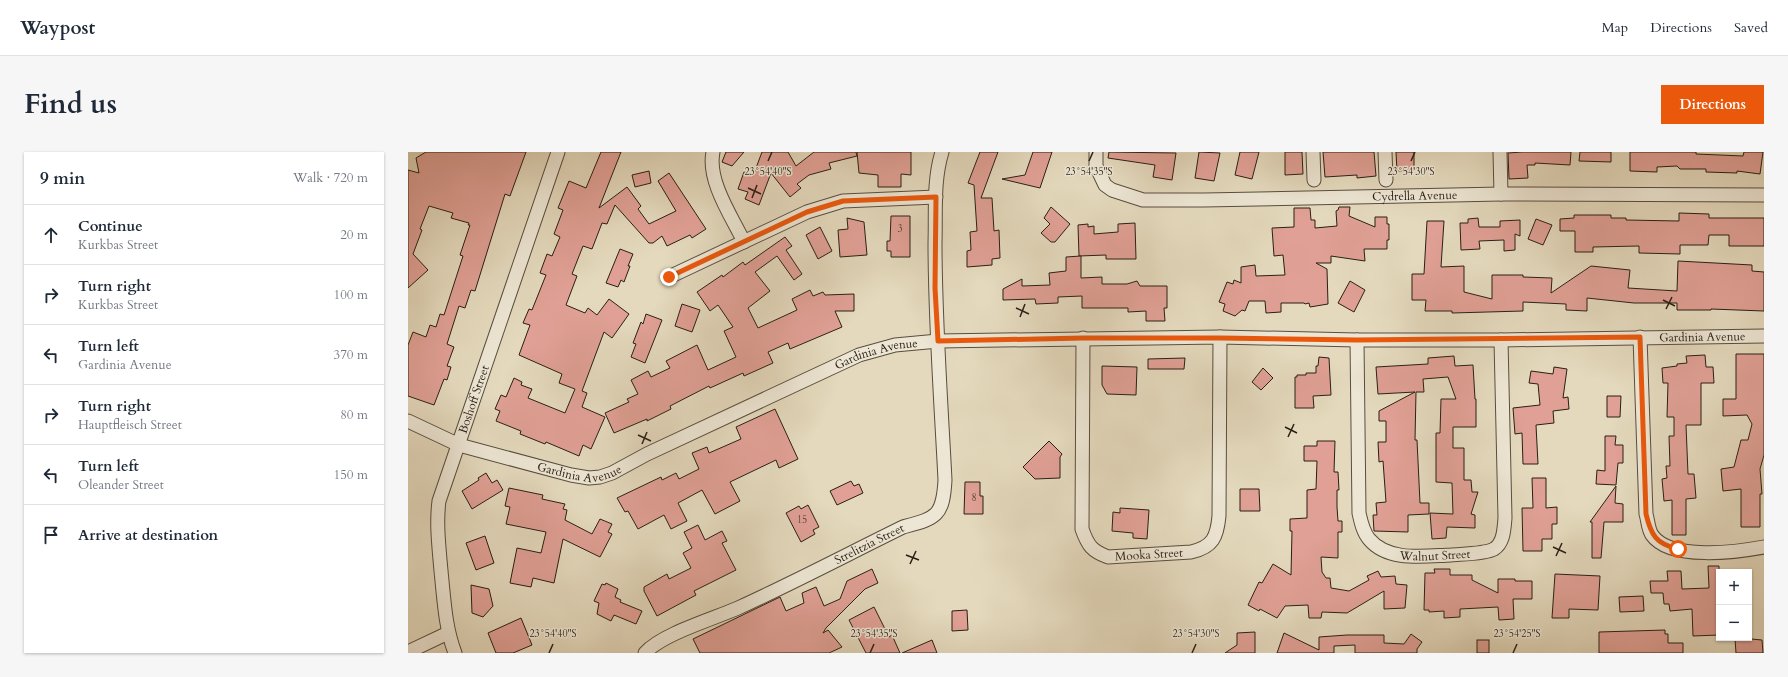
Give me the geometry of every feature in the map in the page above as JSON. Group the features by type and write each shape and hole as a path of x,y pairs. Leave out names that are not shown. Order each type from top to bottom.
{"street":[{"name":"Boshoff Street","path":"455,653 448,633 437,524 442,490 459,445 558,152"},
{"path":"713,152 712,169 716,184 744,242"},
{"path":"938,341 935,288 936,197 938,165 942,152"},
{"name":"Cydrella Avenue","path":"1096,152 1096,166 1105,185 1118,192 1143,200 1500,194 1764,195"},
{"path":"1313,152 1314,180"},
{"path":"1385,152 1386,180"},
{"path":"1500,152 1500,194"},
{"path":"669,277 807,212 843,201 936,197"},
{"name":"Gardinia Avenue","path":"408,421 459,445 571,475 588,478 600,477 612,473 647,454 865,352 895,345 938,341 1083,338 1500,340 1764,336"},
{"path":"1640,337 1646,514 1652,535 1668,546 1689,552 1707,553 1764,547"},
{"name":"Mooka Street","path":"1083,338 1082,529 1087,542 1096,552 1108,557 1191,552 1203,549 1210,543 1217,533 1219,516 1220,338"},
{"name":"Walnut Street","path":"1357,340 1359,513 1362,527 1368,539 1376,545 1389,552 1413,556 1484,551 1494,549 1500,541 1504,530 1505,518 1500,340"},
{"name":"Strelitzia Street","path":"645,653 653,645 669,637 738,607 903,527 930,520 938,514 942,503 945,480 938,341"},
{"path":"408,652 448,633"}],"building":[{"path":"426,152 526,152 510,196 505,194 475,291 471,290 465,308 459,306 447,344 454,347 447,366 451,367 447,380 444,379 434,405 408,396 408,345 413,332 426,337 430,325 436,327 440,314 444,315 463,256 460,255 470,225 468,225 469,223 451,218 453,213 429,206 420,229 422,230 413,254 428,270 408,288 408,170 419,173 416,158"},
{"path":"601,152 621,152 599,208 627,187 641,206 638,209 649,224 676,211 658,181 669,173 706,229 692,238 690,235 667,246 662,236 653,243 649,243 615,205 607,224 602,223 592,249 583,246 572,274 577,276 566,305 585,313 588,308 597,315 609,299 629,314 612,338 604,332 582,391 587,393 582,407 605,417 591,449 583,445 579,456 546,442 545,444 520,434 521,431 496,421 500,411 495,409 501,395 506,397 514,378 522,382 521,385 532,389 528,398 565,413 575,389 559,383 562,374 519,355 530,325 523,323 529,309 532,310 546,275 540,273 547,254 552,256 560,237 554,234 563,210 558,208 569,181 586,188"},
{"path":"726,152 744,152 732,166 722,162"},
{"path":"762,152 788,152 796,166 814,152 856,152 857,156 829,163 831,169 809,175 797,184 801,188 790,197 771,173 759,205 745,199 748,192 738,189 744,172 753,176"},
{"path":"857,152 911,152 911,175 901,174 901,187 878,187 878,175 859,173"},
{"path":"980,152 998,152 981,198 992,198 994,231 999,230 1000,258 992,259 992,265 967,267 967,251 971,250 970,232 977,231 974,185 968,183"},
{"path":"1033,152 1052,152 1040,188 1002,179 1025,175"},
{"path":"1109,152 1176,153 1172,180 1153,177 1155,165 1108,158"},
{"path":"1199,152 1220,153 1214,181 1195,178"},
{"path":"1240,152 1259,152 1252,179 1235,175"},
{"path":"1285,152 1302,152 1303,174 1285,175"},
{"path":"1323,152 1374,152 1376,176 1357,178 1357,175 1325,177"},
{"path":"1396,152 1414,152 1414,170 1397,171"},
{"path":"1571,152 1570,165 1535,163 1535,165 1527,165 1528,178 1509,179 1508,153"},
{"path":"1580,152 1611,152 1611,162 1579,161"},
{"path":"1630,152 1696,152 1696,154 1743,156 1744,152 1763,152 1760,174 1737,171 1737,173 1706,172 1706,169 1680,169 1677,166 1657,167 1657,172 1630,171"},
{"path":"649,171 651,183 635,187 632,175"},
{"path":"1051,207 1070,224 1055,242 1051,242 1041,233 1050,224 1044,218"},
{"path":"1339,207 1350,207 1349,216 1375,227 1375,217 1387,217 1387,224 1389,224 1389,240 1387,240 1387,249 1364,249 1365,261 1331,256 1331,263 1316,263 1327,269 1328,304 1310,307 1309,303 1281,303 1281,312 1266,313 1265,301 1249,301 1245,311 1242,310 1235,316 1223,311 1225,304 1219,302 1227,282 1233,284 1234,280 1241,283 1241,267 1255,265 1256,276 1285,275 1283,255 1274,256 1272,228 1294,227 1294,208 1310,208 1311,220 1315,220 1315,228 1337,226 1336,211"},
{"path":"1679,213 1709,214 1709,218 1764,218 1764,246 1729,246 1729,235 1709,235 1708,245 1680,245 1680,254 1639,253 1639,246 1593,247 1593,252 1575,252 1575,231 1560,231 1560,219 1574,218 1574,215 1611,215 1611,218 1626,218 1626,220 1679,221"},
{"path":"891,216 910,216 910,257 891,257 891,251 887,251 887,241 890,241"},
{"path":"847,218 864,222 867,255 840,257 838,230 848,229"},
{"path":"1478,218 1479,227 1500,227 1500,221 1520,220 1520,236 1515,234 1515,250 1504,251 1504,240 1479,241 1480,249 1461,250 1460,223 1468,223 1468,219"},
{"path":"1536,219 1552,225 1543,245 1528,239"},
{"path":"1427,221 1444,221 1441,267 1464,266 1464,292 1492,299 1492,275 1523,275 1523,277 1552,278 1551,293 1591,266 1630,270 1628,288 1677,291 1678,261 1752,265 1752,271 1764,272 1764,311 1711,309 1677,310 1677,303 1634,303 1587,298 1587,311 1566,310 1566,304 1523,302 1523,311 1452,313 1452,311 1425,311 1426,300 1412,300 1412,274 1424,274"},
{"path":"1135,223 1136,259 1106,259 1106,255 1079,256 1078,225 1088,224 1088,227 1094,226 1094,234 1118,232 1118,224"},
{"path":"820,227 832,251 818,259 806,235"},
{"path":"785,237 792,246 786,250 802,274 794,280 777,256 755,272 770,291 748,308 758,328 797,310 792,299 810,290 813,296 823,292 825,295 854,294 854,311 835,311 842,327 790,349 788,343 768,352 773,363 744,376 743,373 710,388 709,386 670,406 671,409 647,421 647,419 614,433 605,413 629,402 627,399 638,394 631,380 648,371 651,377 670,368 666,361 697,345 708,370 736,357 724,331 733,327 718,305 710,311 697,292 722,275 723,277 743,262 745,265"},
{"path":"620,249 633,254 624,282 621,280 618,287 606,283"},
{"path":"1081,256 1081,278 1102,277 1102,284 1127,284 1137,281 1140,286 1167,286 1167,308 1164,308 1165,321 1146,321 1146,311 1128,312 1128,308 1082,308 1082,296 1058,297 1058,303 1036,304 1035,299 1003,300 1003,289 1022,279 1022,286 1050,285 1049,273 1066,271 1066,257"},
{"path":"1350,281 1365,290 1354,312 1338,303"},
{"path":"682,304 700,310 692,332 675,326"},
{"path":"646,314 662,320 645,363 631,357 636,344 633,343 641,322 643,324"},
{"path":"1736,354 1764,354 1764,455 1760,469 1762,494 1760,494 1760,527 1741,527 1741,489 1723,491 1721,469 1734,467 1741,440 1748,440 1752,424 1747,415 1723,416 1723,399 1736,399"},
{"path":"1705,355 1706,367 1713,367 1714,383 1701,383 1701,425 1686,425 1688,474 1694,474 1696,498 1686,499 1686,535 1672,535 1672,500 1664,501 1662,479 1667,478 1666,466 1670,466 1669,436 1674,436 1674,417 1667,417 1668,383 1663,383 1662,368 1687,363 1686,356"},
{"path":"1454,356 1455,366 1473,365 1476,399 1476,427 1453,427 1453,448 1464,448 1464,480 1471,480 1472,492 1478,492 1471,514 1475,515 1475,528 1447,527 1446,538 1432,539 1430,513 1453,514 1452,483 1436,482 1436,433 1440,433 1441,399 1456,399 1448,377 1423,379 1424,392 1416,392 1415,440 1417,440 1420,503 1429,503 1429,514 1408,515 1408,532 1374,531 1373,515 1377,515 1376,503 1386,502 1383,461 1379,462 1378,442 1386,442 1386,421 1379,421 1379,411 1415,392 1378,394 1376,367 1428,364 1428,358"},
{"path":"1319,357 1329,358 1331,395 1313,396 1314,408 1295,408 1295,377 1297,377 1297,375 1306,375 1306,373 1316,373 1316,366 1318,366"},
{"path":"1185,358 1184,369 1148,369 1148,359"},
{"path":"1102,366 1137,367 1136,395 1107,394 1102,385"},
{"path":"1554,367 1567,369 1563,398 1568,397 1569,409 1553,411 1554,423 1536,425 1538,464 1523,464 1522,433 1515,434 1513,408 1540,405 1538,384 1529,383 1531,371 1553,374"},
{"path":"1263,368 1273,378 1261,390 1252,382"},
{"path":"1607,396 1621,396 1620,417 1607,417"},
{"path":"775,409 798,459 779,468 776,460 730,482 740,501 715,514 702,490 678,503 687,521 671,529 664,515 638,529 628,511 625,512 617,498 661,477 662,480 676,473 679,479 699,469 692,453 707,447 709,453 741,439 736,427"},
{"path":"1605,436 1616,436 1615,445 1623,445 1623,463 1618,463 1616,485 1596,484 1597,470 1605,471"},
{"path":"1049,441 1062,454 1060,457 1060,478 1035,479 1023,467"},
{"path":"1317,441 1335,441 1334,472 1338,472 1339,490 1337,490 1338,521 1342,521 1342,532 1338,532 1338,558 1321,557 1322,572 1326,578 1330,578 1331,588 1349,591 1369,580 1367,576 1378,571 1381,577 1395,576 1396,584 1407,585 1405,608 1384,609 1384,591 1347,613 1322,612 1321,618 1309,618 1308,605 1285,606 1277,618 1260,609 1259,611 1248,605 1259,582 1262,583 1273,564 1291,575 1292,531 1290,531 1290,519 1307,518 1307,490 1316,489 1317,461 1304,461 1304,446 1317,446"},
{"path":"486,473 492,483 497,480 503,490 472,509 462,491 479,480 478,478"},
{"path":"1532,478 1546,478 1546,508 1557,507 1557,524 1552,524 1552,539 1542,539 1542,551 1523,551 1522,508 1533,508"},
{"path":"851,481 854,486 859,484 863,493 837,505 830,491"},
{"path":"965,482 980,482 980,496 983,496 983,514 964,514"},
{"path":"1616,486 1615,503 1623,504 1623,522 1604,522 1601,558 1592,558 1592,522 1590,522"},
{"path":"509,488 543,495 542,499 565,504 563,509 567,510 565,520 592,534 600,519 612,524 608,532 612,534 600,557 563,539 554,583 533,578 531,587 510,583 517,548 541,553 546,532 506,524 510,507 505,506"},
{"path":"1240,489 1259,489 1260,511 1240,511"},
{"path":"808,505 819,527 813,530 815,534 801,542 786,513 799,506 801,509"},
{"path":"1120,508 1149,510 1147,539 1133,538 1133,533 1112,531 1113,512 1120,513"},
{"path":"698,525 705,540 722,531 727,541 722,543 736,570 694,591 696,595 657,616 644,591 644,587 667,574 669,579 691,568 683,553 692,548 684,532"},
{"path":"485,536 494,563 476,570 466,543"},
{"path":"1708,566 1719,566 1719,569 1716,569 1716,635 1693,636 1692,609 1670,611 1669,604 1664,604 1663,593 1651,593 1650,581 1668,581 1667,571 1681,571 1682,589 1709,588"},
{"path":"872,569 878,583 865,589 826,628 823,633 828,630 842,647 829,653 700,653 693,639 780,597 786,611 804,603 802,593 816,587 824,606 840,599 847,581"},
{"path":"1434,569 1450,569 1450,575 1472,575 1472,580 1498,593 1498,579 1532,581 1532,599 1513,599 1514,619 1499,620 1498,607 1460,609 1460,617 1444,618 1444,611 1429,612 1429,610 1424,610 1425,573 1435,573"},
{"path":"1555,574 1600,576 1598,610 1569,609 1569,618 1552,618"},
{"path":"606,583 618,589 615,597 621,600 620,602 642,611 636,624 614,615 611,621 597,614 599,603 594,601 602,584 605,585"},
{"path":"471,585 489,589 493,606 483,617 472,613"},
{"path":"1643,596 1644,611 1620,612 1619,597"},
{"path":"874,607 889,637 892,635 900,653 866,653 849,620"},
{"path":"967,610 968,630 952,631 952,611"},
{"path":"521,618 532,645 513,653 496,653 488,633"},
{"path":"1665,630 1665,634 1668,634 1668,643 1683,643 1683,653 1599,653 1599,632"},
{"path":"1255,632 1255,653 1225,653 1237,645 1237,633"},
{"path":"1284,633 1319,650 1319,637 1384,635 1384,643 1404,644 1411,634 1422,642 1417,649 1417,653 1355,653 1355,645 1334,646 1334,653 1277,653"},
{"path":"1752,639 1762,640 1763,653 1736,653 1735,641 1752,641"},
{"path":"932,640 937,653 902,653"},
{"path":"1477,640 1489,640 1489,653 1477,653"}],"route":[{"path":"669,277 807,212 828,205 843,201 936,197 935,288 938,341 1083,338 1500,340 1640,337 1646,514 1652,535 1660,542 1678,549"}]}
